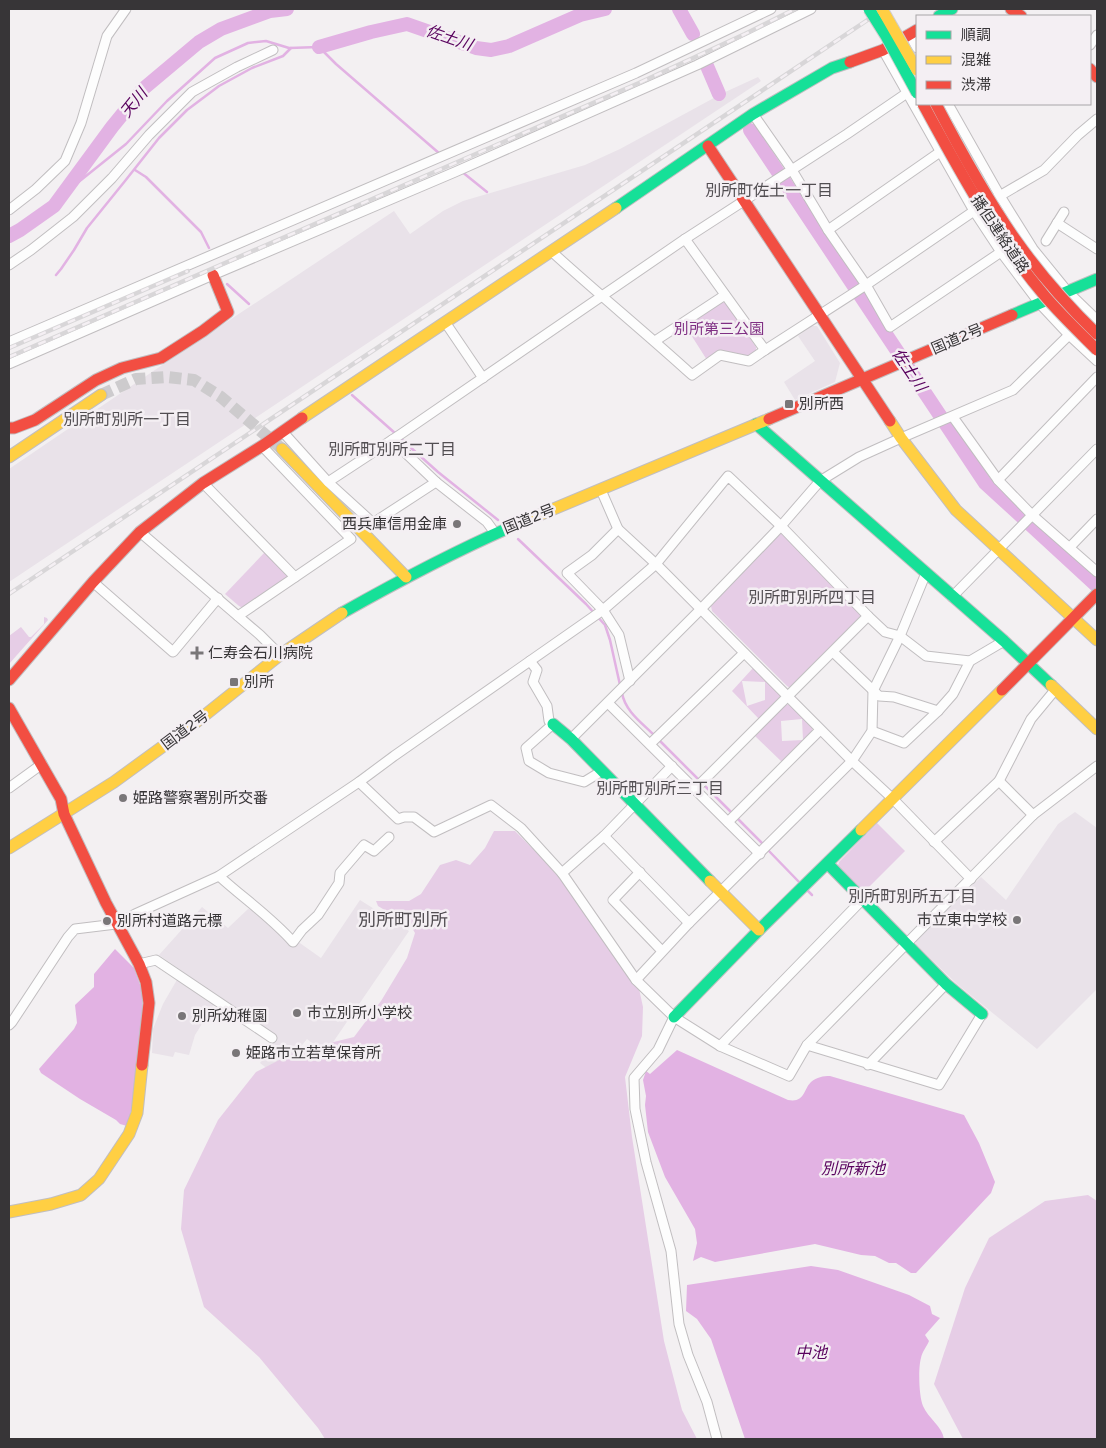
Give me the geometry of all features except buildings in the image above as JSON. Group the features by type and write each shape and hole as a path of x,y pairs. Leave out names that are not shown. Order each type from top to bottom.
{"main road":[{"path":"869,9 886,36 912,93"},
{"path":"882,9 916,68"},
{"path":"9,680 92,582 140,532 203,483 262,446 753,114 832,68 884,50 913,32"},
{"name":"播但連絡道路","path":"924,105 978,202 1006,246 1037,287 1097,350"},
{"name":"播但連絡道路","path":"937,105 973,172 1015,240 1074,312 1097,334"},
{"path":"708,146 900,438 956,510 1097,640"},
{"path":"9,428 35,420 96,380 122,368 161,358 203,331 228,312 213,275"},
{"name":"国道2号","path":"9,848 128,772 195,723 280,655 341,614 406,577 495,533 602,490 1097,279"},
{"path":"9,457 101,395"},
{"path":"756,424 1004,642 1097,729"},
{"path":"282,449 406,577"},
{"path":"674,1017 1097,594"},
{"path":"9,708 61,799 64,814 116,924 139,964 146,982 148,1003 137,1112 128,1134 98,1179 81,1196 52,1204 9,1212"},
{"path":"553,724 572,739 602,772 759,930"},
{"path":"828,864 946,984 982,1014"}],"street":[{"path":"9,210 36,189 65,161 81,123 107,36 126,9"},
{"path":"9,342 636,73 771,9"},
{"path":"9,364 698,65 811,9"},
{"path":"9,265 32,250 73,217 192,92 237,66 273,50"},
{"path":"328,482 686,239 912,93 884,50"},
{"path":"918,105 940,152 1000,252 1040,304 1068,335 1097,361"},
{"path":"949,105 1000,196 1033,249 1068,292 1097,320"},
{"path":"753,114 785,175 828,230 860,289 890,327 1000,252"},
{"path":"551,251 692,375 720,355 748,360 765,350 860,289 974,211 1044,170 1078,135 1097,119"},
{"path":"828,230 940,152"},
{"path":"1046,241 1064,212"},
{"path":"1057,223 1097,249"},
{"path":"686,239 765,350"},
{"path":"655,341 725,294"},
{"path":"445,322 483,378"},
{"path":"572,739 781,526 820,481 859,457 1014,390 1068,335"},
{"path":"998,480 1097,377"},
{"path":"948,419 1028,519 1070,547 1097,572"},
{"path":"282,431 328,482 373,523 436,482"},
{"path":"396,437 436,482 487,522 495,533"},
{"path":"238,616 351,539 262,446"},
{"path":"952,597 1097,449"},
{"path":"9,1025 75,929 116,924 219,876 359,782 603,610 656,564 728,476 781,526 885,632 900,636 926,656 970,661"},
{"path":"203,483 295,577"},
{"path":"602,490 618,529 656,564 971,879"},
{"path":"1070,547 1097,520"},
{"path":"618,529 592,555 567,573 603,610 619,635 630,681"},
{"path":"140,532 218,598 280,655"},
{"path":"636,980 689,923 852,761 872,731 873,691 900,636 926,574"},
{"path":"92,582 173,652 218,598"},
{"path":"695,789 868,616"},
{"path":"872,731 904,743 953,694 970,661 1004,642"},
{"path":"833,652 879,696 894,697 938,711"},
{"path":"650,744 744,653"},
{"path":"530,661 537,670 533,682 547,706 549,721 553,724 526,748 529,761 549,773 584,782 602,772"},
{"path":"934,842 999,781 1030,719 1056,690"},
{"path":"608,703 760,854"},
{"path":"728,822 820,730"},
{"path":"9,788 42,764"},
{"path":"562,874 604,836 672,766"},
{"path":"359,782 398,819 414,817 434,832 490,805 521,828 562,874 636,980 674,1017 720,1046 789,1076 807,1045 1034,815 1097,766"},
{"path":"999,781 1034,815"},
{"path":"604,836 689,923"},
{"path":"219,876 281,928 293,942 302,930 318,915 339,883 340,872 364,845 374,851 388,838"},
{"path":"640,872 613,900 662,951"},
{"path":"720,1046 862,900"},
{"path":"139,964 156,960 272,1038"},
{"path":"868,1065 946,984"},
{"path":"807,1045 939,1085 982,1014"},
{"path":"674,1017 658,1050 634,1078 636,1109 646,1162 672,1251 679,1324 688,1355 707,1402 717,1439"}],"shaded area":[{"path":"758,77 761,81 9,582 9,469 177,355 394,211 410,234 443,211 463,201 585,165 620,149 723,93"},
{"path":"812,326 817,326 840,363 835,382 795,400 784,382 815,361 798,336"},
{"name":"市立東中学校","path":"1075,812 1097,828 1097,989 1037,1049 957,984 916,945 916,940 981,877 1006,900 1058,824"},
{"name":"市立別所小学校","path":"360,900 409,931 325,1054 307,1039 277,1076 260,1063 277,1038 159,955 202,907 228,928 248,909 252,910 285,937 297,941 321,958"},
{"name":"別所幼稚園","path":"178,978 215,1003 195,1035 189,1055 175,1052 173,1057 152,1053 153,1029 163,1004"}],"green space":[{"name":"別所第三公園","path":"722,302 726,303 756,347 756,352 747,356 720,350 707,360 686,327"},
{"path":"778,533 784,534 862,614 862,619 792,689 712,611 711,606"},
{"path":"265,552 287,573 288,579 243,608 225,594"},
{"path":"44,617 48,620 9,664 9,636 21,627 31,637 44,624"},
{"path":"753,668 781,694 780,700 760,720 732,691","holes":["742,681 765,682 765,700 747,706"]},
{"path":"785,704 790,705 812,727 812,732 783,763 754,735","holes":["802,719 803,740 782,741 781,721"]},
{"path":"877,823 905,851 864,892 838,866 839,862"},
{"path":"494,831 515,831 541,857 597,921 636,975 643,1007 642,1036 625,1077 632,1137 664,1341 682,1410 697,1439 325,1439 259,1357 204,1307 181,1229 184,1190 218,1120 256,1072 297,1051 354,1037 381,1001 407,958 415,933 411,926 378,906 376,901 409,901 421,894 440,865 456,860 470,865 485,848"},
{"path":"1088,1195 1097,1201 1097,1439 963,1439 934,1384 965,1288 989,1238 1045,1201"}],"water":[{"path":"115,949 134,968 143,993 141,1040 134,1100 127,1126 120,1124 80,1099 41,1073 39,1069 74,1029 77,1023 75,1005 94,987 94,974"},
{"name":"別所新池","path":"677,1050 788,1100 798,1100 811,1082 830,1076 964,1115 979,1143 995,1182 991,1193 916,1273 911,1273 896,1263 889,1263 875,1256 861,1255 815,1244 715,1262 701,1257 693,1261 697,1243 695,1229 665,1177 648,1132 643,1080 646,1071 650,1074"},
{"name":"中池","path":"811,1266 838,1270 909,1295 930,1306 932,1314 940,1318 925,1335 929,1341 921,1358 919,1382 923,1406 941,1430 944,1439 745,1439 711,1339 697,1319 686,1311 687,1285"}],"waterway":[{"name":"天川","path":"9,236 54,206 112,127 143,89 199,42 221,29 270,11 287,9"},
{"name":"佐土川","path":"319,47 407,24 476,48 491,50 509,46 580,15 605,9"},
{"name":"佐土川","path":"679,9 693,34"},
{"path":"61,196 126,144 167,101 215,58 248,43 266,41 289,48 319,47 440,154"},
{"path":"56,275 87,228 159,138 187,110 219,86 252,68 283,56 291,48"},
{"name":"佐土川","path":"707,66 719,94"},
{"name":"佐土川","path":"750,130 985,483 1097,586"},
{"path":"135,170 146,177 201,232 209,248"},
{"path":"461,171 487,192"},
{"path":"227,284 249,304"},
{"path":"352,395 396,434"},
{"path":"400,438 438,472 498,520"},
{"path":"518,539 586,604 605,625 620,685"},
{"path":"622,693 630,711 654,735"},
{"path":"658,739 732,813"},
{"path":"736,817 764,845"},
{"path":"767,849 800,883"},
{"path":"806,889 812,895"}],"tunnel":[{"path":"101,395 136,379 167,377 194,380 221,397 282,449"}],"railway":[{"path":"9,357 639,83 795,9"},
{"path":"9,594 884,9"},
{"path":"9,348 188,271"}],"traffic: fast":[{"path":"869,9 916,91"},
{"path":"941,15 952,9"},
{"path":"616,208 753,114 832,68 850,62"},
{"path":"1012,315 1097,279"},
{"path":"756,424 1004,641 1051,685"},
{"path":"342,613 436,562 532,518"},
{"path":"553,724 571,739 710,881"},
{"path":"674,1017 861,830"},
{"path":"828,864 946,984 982,1014"}],"traffic: slow":[{"path":"882,9 916,68"},
{"path":"302,418 616,208"},
{"path":"9,457 101,395"},
{"path":"532,518 769,419"},
{"path":"890,421 956,510 1097,640"},
{"path":"282,449 406,577"},
{"path":"9,848 114,782 195,723 280,655 342,613"},
{"path":"1051,685 1097,729"},
{"path":"861,830 1002,690"},
{"path":"710,881 759,930"},
{"path":"9,1212 51,1204 81,1195 99,1179 129,1134 137,1113 142,1065"}],"traffic: jam":[{"path":"1011,9 1020,15"},
{"path":"850,62 883,50 916,31"},
{"path":"1091,70 1097,77"},
{"path":"924,105 964,178 1009,250 1050,302 1097,350"},
{"path":"937,105 973,173 1015,239 1054,288 1097,334"},
{"path":"708,146 890,421"},
{"path":"9,428 35,420 96,380 122,368 161,358 203,331 228,312 213,275"},
{"path":"769,419 1012,315"},
{"path":"9,680 93,582 140,532 203,483 302,418"},
{"path":"1002,690 1097,594"},
{"path":"9,708 61,799 64,814 106,903 139,964 146,982 149,1003 142,1065"}],"place":[{"name":"別所西","path":"789,404"},
{"name":"西兵庫信用金庫","path":"457,524"},
{"name":"仁寿会石川病院","path":"197,653"},
{"name":"別所","path":"234,682"},
{"name":"姫路警察署別所交番","path":"123,798"},
{"name":"市立東中学校","path":"1017,920"},
{"name":"別所村道路元標","path":"107,921"},
{"name":"市立別所小学校","path":"297,1013"},
{"name":"別所幼稚園","path":"182,1016"},
{"name":"姫路市立若草保育所","path":"236,1053"}],"district":[{"name":"別所町佐土一丁目","path":"769,191"},
{"name":"別所町別所一丁目","path":"127,420"},
{"name":"別所町別所二丁目","path":"392,450"},
{"name":"別所町別所四丁目","path":"812,598"},
{"name":"別所町別所三丁目","path":"660,789"},
{"name":"別所町別所五丁目","path":"912,897"},
{"name":"別所町別所","path":"403,920"}]}
